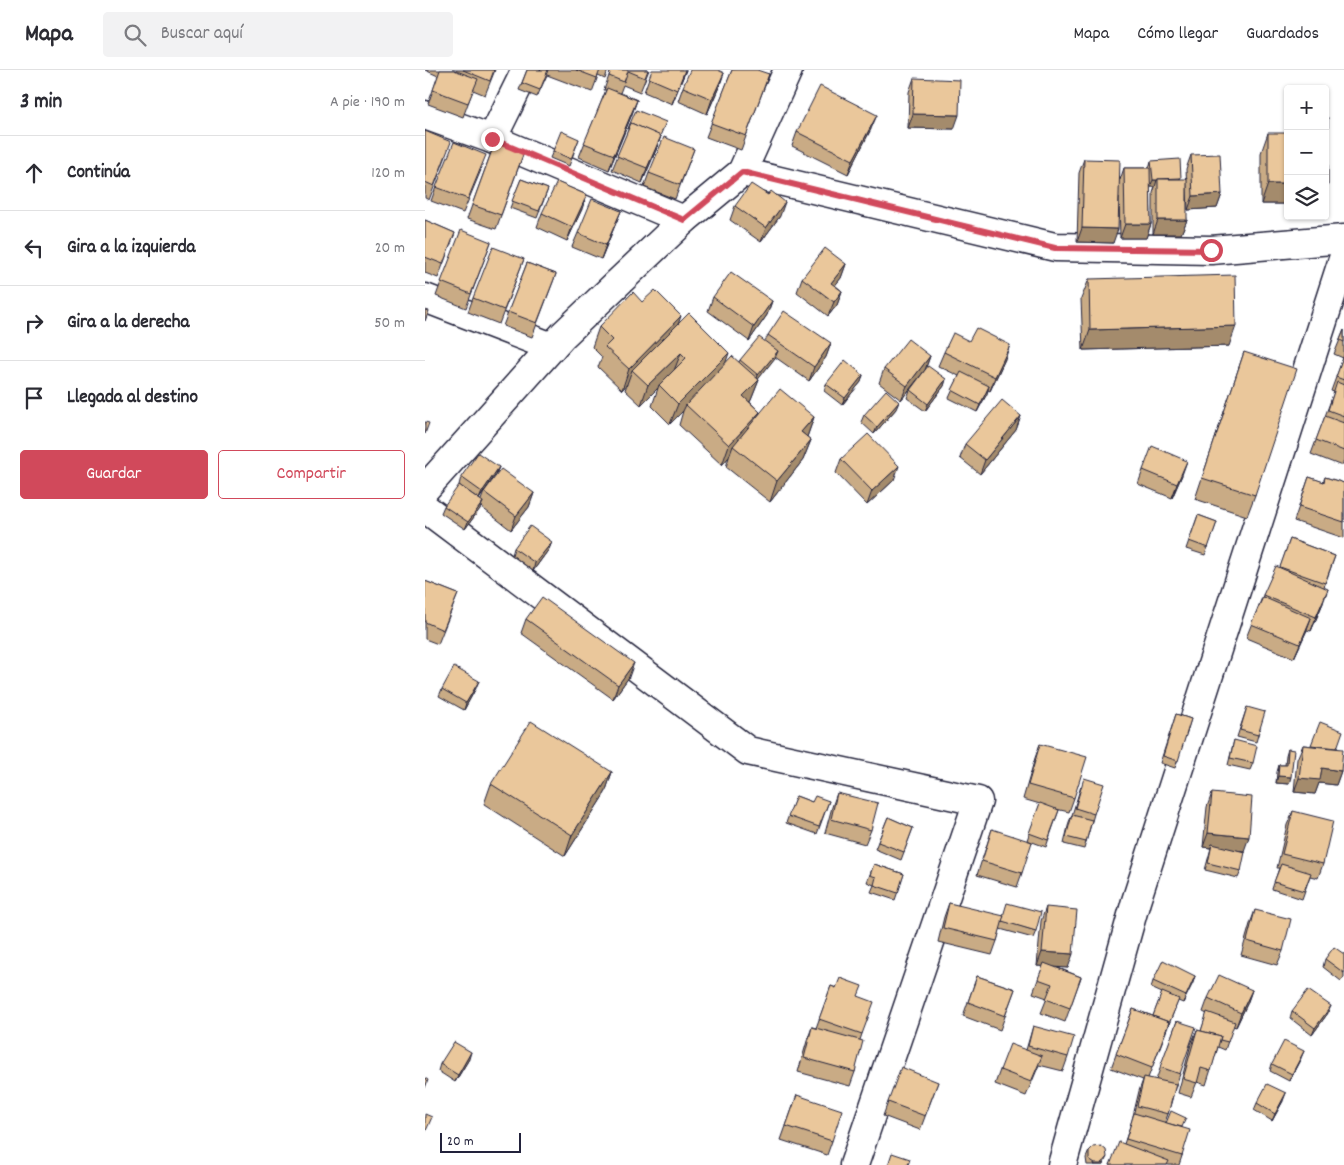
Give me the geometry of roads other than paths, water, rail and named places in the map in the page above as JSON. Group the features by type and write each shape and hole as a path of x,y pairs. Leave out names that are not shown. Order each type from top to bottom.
{"street":[{"path":"492,139 526,70"},
{"path":"425,488 552,347 684,220 742,172 788,70"},
{"path":"425,115 492,139 684,220"},
{"path":"742,172 1055,248 1211,250 1344,238"},
{"path":"1062,1165 1136,901 1344,256"},
{"path":"425,298 552,347"},
{"path":"425,508 748,751 978,801 854,1165"}]}
